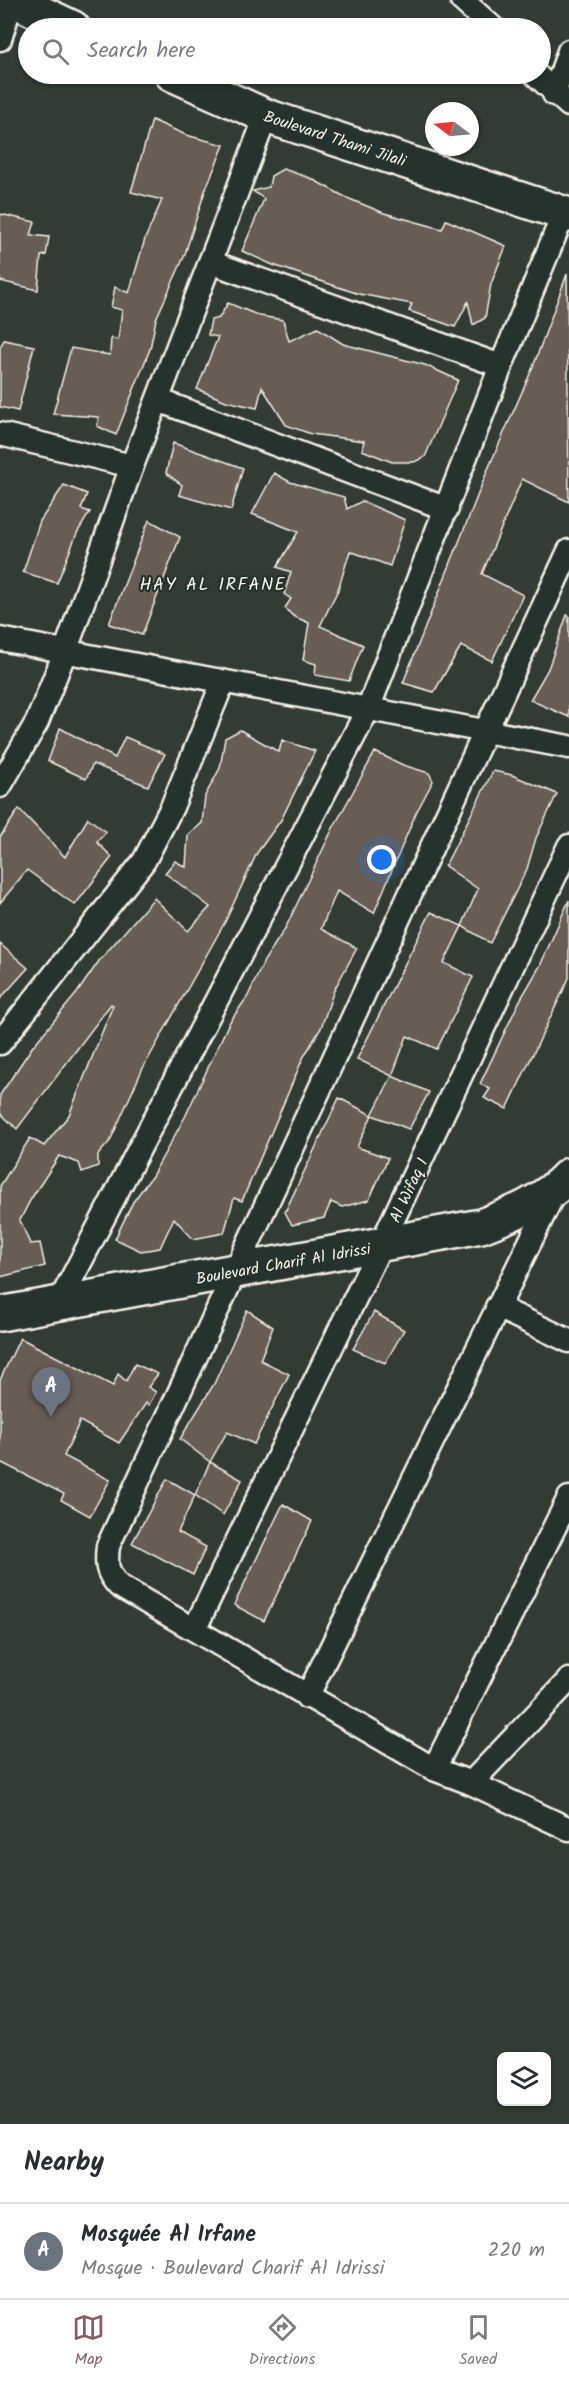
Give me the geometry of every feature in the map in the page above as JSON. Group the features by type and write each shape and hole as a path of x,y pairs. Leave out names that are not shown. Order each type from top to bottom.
{"street":[{"path":"0,39 13,0 52,18"},
{"path":"462,0 482,18"},
{"path":"562,100 569,51"},
{"name":"Boulevard Thami Jilali","path":"194,84 266,116 567,214"},
{"path":"545,84 562,100"},
{"path":"0,786 37,722 65,652 132,466 266,116"},
{"path":"58,1305 368,709 501,366 567,214"},
{"path":"210,262 501,366"},
{"path":"158,400 447,510"},
{"path":"0,434 132,466"},
{"path":"569,551 108,1546 106,1566 108,1574 119,1586 195,1628 307,1697 434,1769 471,1783 569,1829"},
{"path":"0,639 485,733 569,747"},
{"path":"0,1043 144,861 172,807 223,682"},
{"name":"Al Wifaq 1","path":"195,1628 381,1245 569,846"},
{"path":"307,1697 496,1306 563,1182"},
{"name":"Boulevard Charif Al Idrissi","path":"0,1314 481,1226 519,1211 563,1182"},
{"path":"496,1306 569,1341"},
{"path":"434,1769 569,1498"},
{"path":"471,1783 566,1689"}],"building":[{"path":"152,120 186,135 224,145 205,191 184,257 156,319 150,349 116,435 97,426 99,417 53,414 71,348 110,355 111,338 118,340 122,310 111,307 115,287 129,293 145,239 162,200 131,192"},
{"path":"283,169 310,178 347,198 384,213 442,229 446,220 506,246 491,284 485,318 473,325 468,302 455,327 409,311 412,304 359,294 273,265 242,251 264,199 253,191 269,187 271,176"},
{"path":"0,214 35,222 31,235 49,237 46,255 41,256 38,290 0,281"},
{"path":"567,274 569,502 522,479 482,574 523,595 492,661 461,646 434,692 403,683 488,469 533,367"},
{"path":"228,303 260,316 283,320 289,341 318,328 343,344 425,365 458,380 425,457 414,462 392,462 362,450 364,441 311,434 286,425 262,387 257,408 226,401 197,389 218,337 208,335 211,320 219,318"},
{"path":"4,340 34,346 18,411 0,407 0,347"},
{"path":"173,443 243,468 231,510 179,495 182,485 166,473"},
{"path":"274,473 290,482 344,497 347,509 362,501 405,520 390,566 350,551 338,590 320,626 363,645 349,681 315,675 316,664 303,660 309,623 293,616 285,608 291,599 284,594 291,572 277,567 298,532 252,514"},
{"path":"64,485 87,494 81,509 90,512 77,533 57,583 23,572 40,521"},
{"path":"149,520 180,537 142,635 109,624"},
{"path":"567,615 569,616 569,717 530,700 548,669"},
{"path":"60,728 115,758 125,737 165,754 148,786 93,764 86,779 48,761"},
{"path":"240,730 279,752 282,740 315,751 281,820 257,853 225,922 142,1070 110,1141 98,1155 98,1166 82,1172 79,1163 59,1156 31,1199 20,1220 30,1244 40,1243 45,1266 0,1277 0,1186 30,1138 44,1146 69,1115 113,1005 111,1004 17,1129 0,1113 0,1095 33,1046 77,993 99,961 154,898 188,931 210,907 165,873 175,861 186,867 188,835 202,823 205,796 220,768 225,738"},
{"path":"375,752 403,765 429,773 433,781 416,813 374,913 337,891 321,929 357,948 334,990 321,1028 303,1058 242,1201 234,1198 224,1233 193,1239 174,1218 160,1248 141,1251 115,1239 133,1202 152,1176 185,1117 229,1023 248,996 264,961 286,927 332,830"},
{"path":"493,771 512,775 557,794 536,838 527,869 490,943 462,926 478,889 445,866"},
{"path":"19,809 65,857 88,818 106,832 97,842 112,857 75,905 27,870 0,903 0,837"},
{"path":"569,900 569,978 507,1109 484,1098 490,1089 480,1084 519,1002 540,966"},
{"path":"431,912 462,926 444,963 473,977 437,1049 407,1036 392,1076 357,1059"},
{"path":"0,944 28,968 0,999"},
{"path":"392,1076 429,1092 409,1129 372,1115"},
{"path":"339,1098 372,1115 357,1147 388,1158 369,1200 342,1207 331,1202 324,1218 292,1225 285,1212"},
{"path":"247,1310 273,1327 260,1360 289,1374 254,1444 227,1432 210,1462 180,1439 214,1384"},
{"path":"374,1312 404,1330 385,1363 353,1349"},
{"path":"20,1338 113,1386 118,1374 126,1381 135,1364 158,1374 148,1387 156,1392 149,1405 146,1403 119,1443 80,1421 64,1456 110,1480 90,1516 61,1500 64,1494 0,1462 0,1380"},
{"path":"210,1462 242,1480 223,1515 195,1495"},
{"path":"167,1479 195,1495 178,1532 206,1547 193,1575 132,1543"},
{"path":"283,1504 312,1521 264,1621 234,1605"}],"place":[{"name":"Mosquée Al Irfane","path":"51,1417"}],"district":[{"name":"HAY AL IRFANE","path":"213,584"}]}
